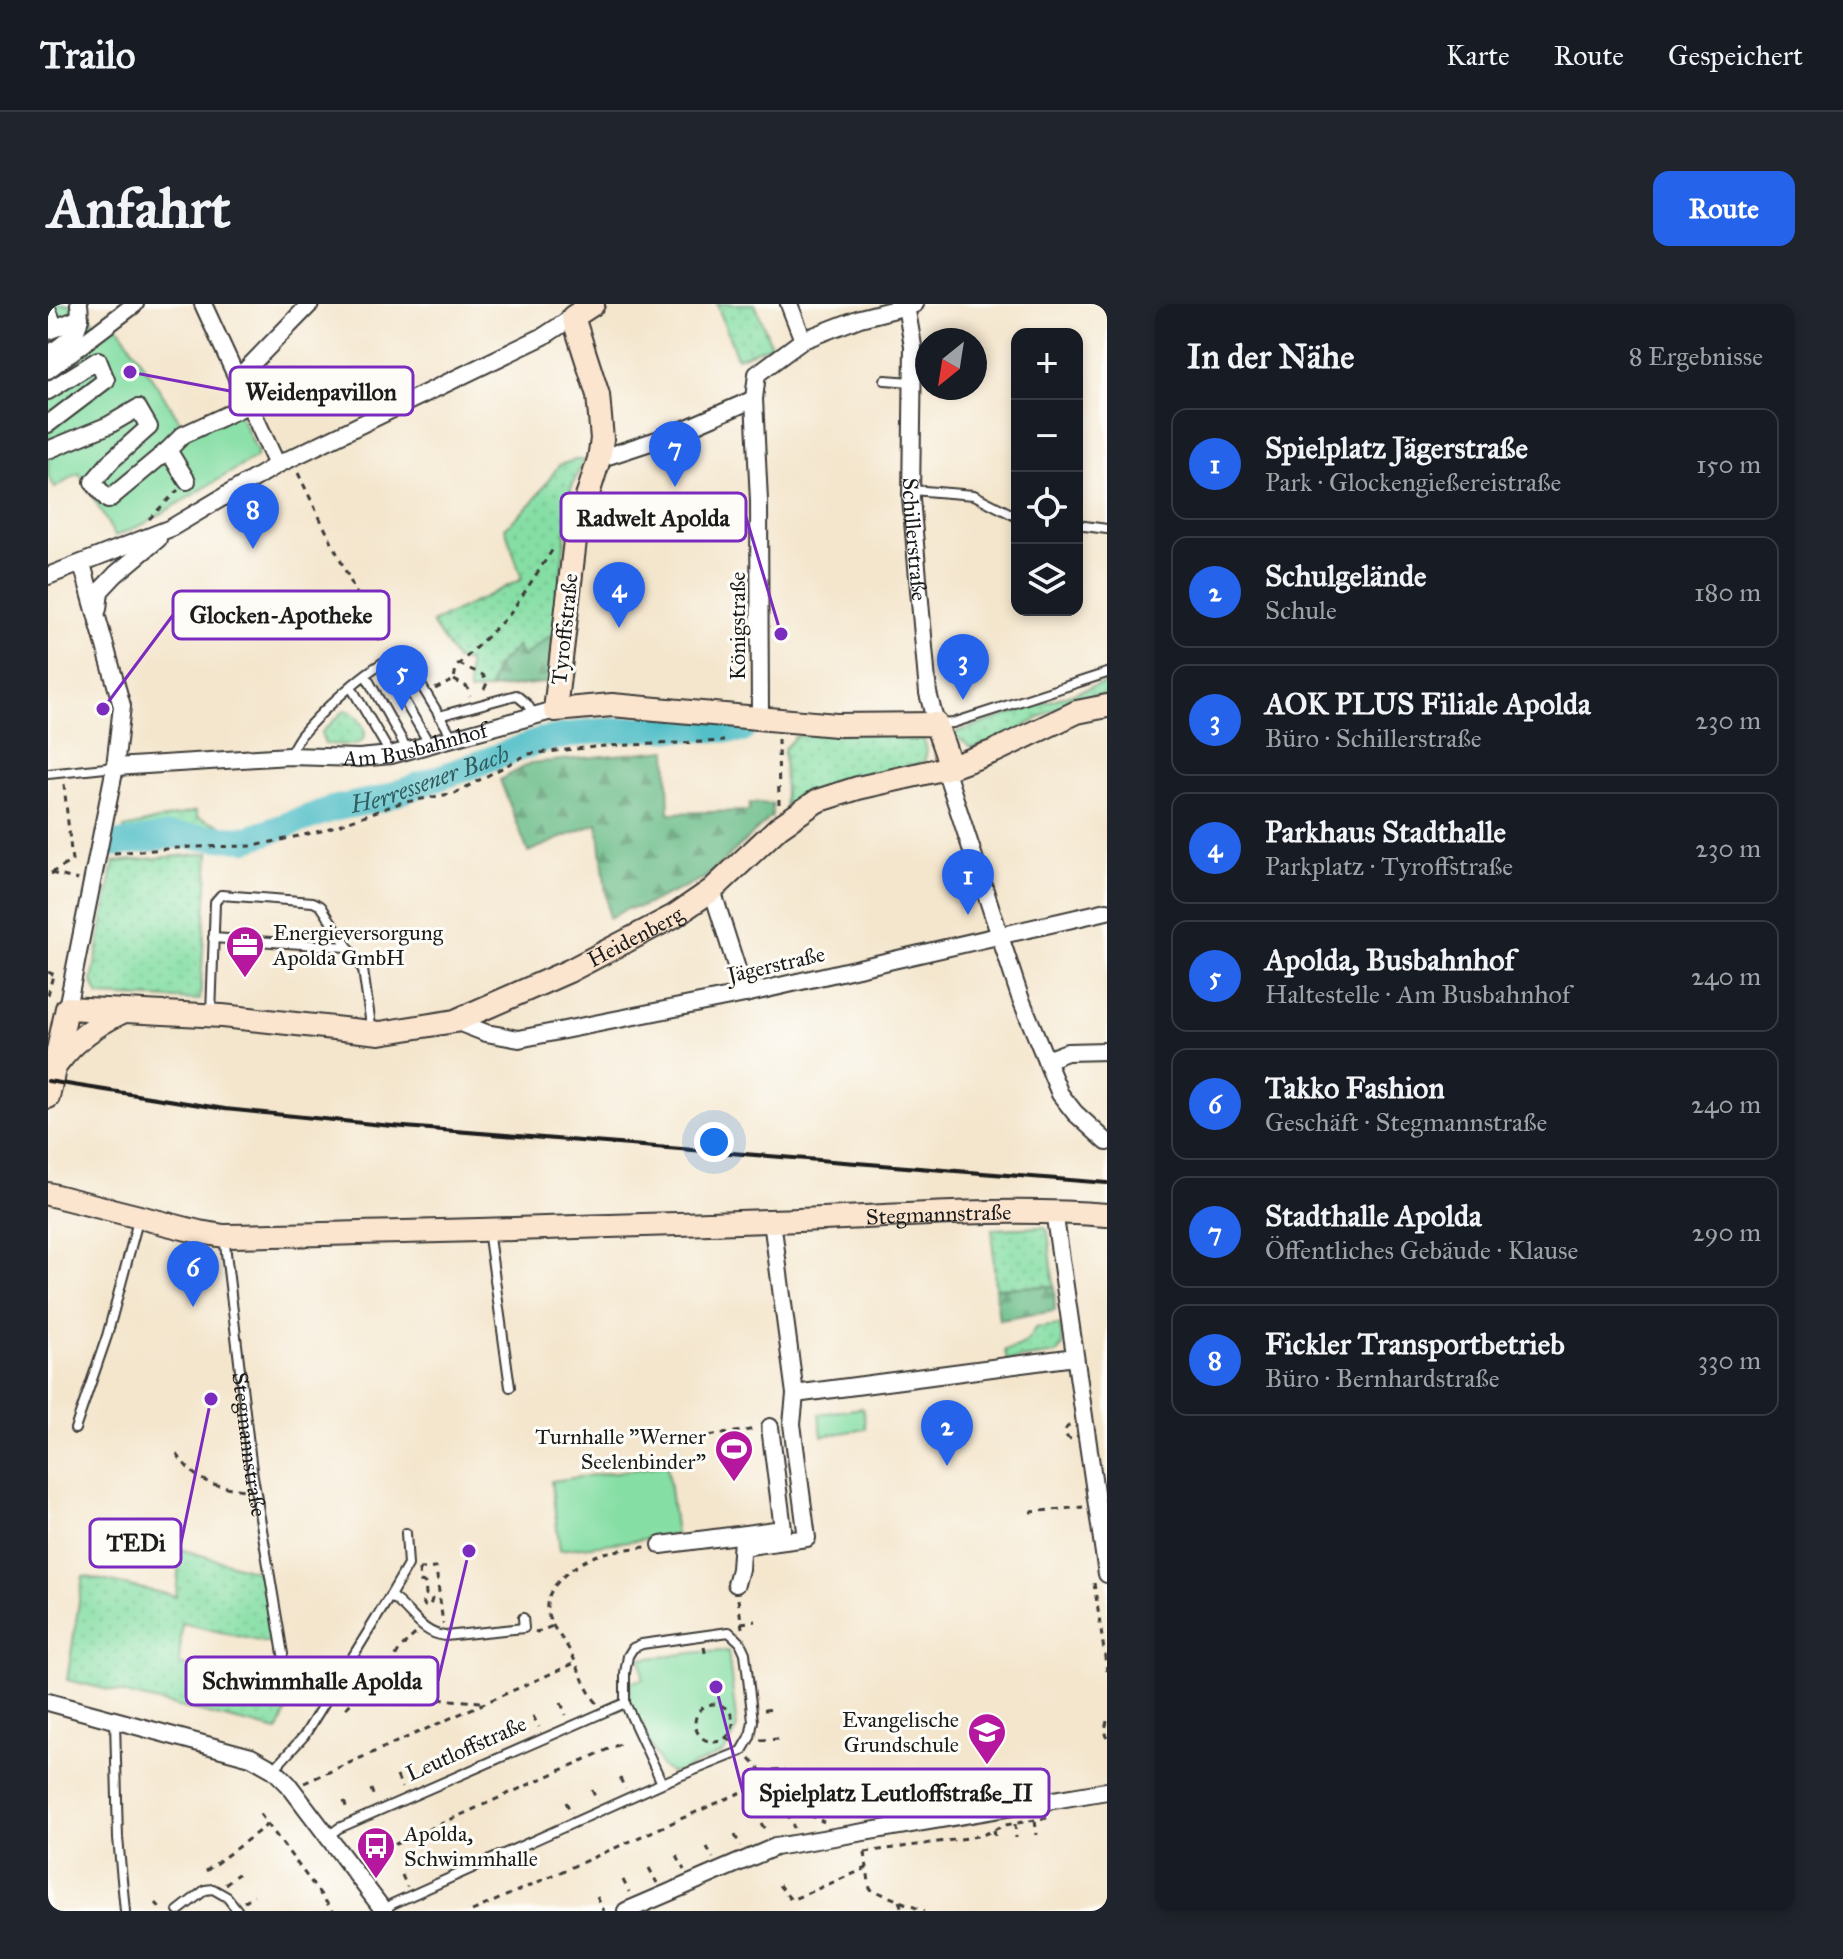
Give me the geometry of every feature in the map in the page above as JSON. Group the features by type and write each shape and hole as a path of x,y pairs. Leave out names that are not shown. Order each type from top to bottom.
{"main road":[{"path":"573,317 593,304"},
{"name":"Tyroffstraße","path":"544,713 576,532 599,459 602,439 598,395 573,317"},
{"name":"Am Busbahnhof","path":"544,713 612,705 769,719"},
{"name":"Heidenberg","path":"67,1008 211,1016 372,1032 455,1021 569,971 674,916 712,890 779,827 817,801 858,788 948,768 995,751 1077,712 1107,706"},
{"path":"769,719 836,725 936,724"},
{"name":"Schillerstraße","path":"936,724 948,768"},
{"path":"48,1097 67,1008"},
{"path":"54,1068 84,1034 122,1012"},
{"name":"Stegmannstraße","path":"48,1194 224,1236 772,1221 984,1211 1107,1215"}],"street":[{"path":"48,370 135,304"},
{"path":"203,304 248,405 284,462"},
{"path":"237,379 310,304"},
{"path":"789,304 803,340"},
{"path":"599,459 669,436 754,394 757,374 803,340 886,307 910,305"},
{"name":"Schillerstraße","path":"910,305 913,346 911,490 928,693 936,724"},
{"path":"48,311 52,330 80,311"},
{"path":"48,355 74,335 79,327 80,311"},
{"path":"48,576 171,528 284,462 544,336 573,317"},
{"path":"48,391 98,360 106,380 48,424"},
{"name":"Königstraße","path":"754,394 769,719"},
{"path":"48,450 109,425 138,408 149,427 93,482 108,500 183,435 248,405"},
{"path":"168,450 187,481"},
{"path":"97,615 100,591 171,528"},
{"path":"67,1008 115,767 122,706 82,564"},
{"name":"Am Busbahnhof","path":"115,767 289,756 359,758 391,755 544,713"},
{"path":"948,768 999,936 1060,1094 1075,1113 1107,1142"},
{"path":"712,890 745,994"},
{"name":"Jägerstraße","path":"455,1021 486,1033 519,1039 745,994 1107,911"},
{"path":"1046,1060 1067,1052 1107,1051"},
{"path":"1054,1211 1075,1357 1098,1456 1097,1505 1107,1574"},
{"path":"661,1545 807,1538 792,1424 795,1394 772,1221"},
{"path":"795,1394 1075,1357"},
{"path":"742,1540 783,1529 770,1427"},
{"path":"736,1584 742,1540"},
{"path":"48,1702 251,1757 274,1770 288,1784 383,1911"},
{"path":"629,1905 775,1847 1107,1791"}],"lane":[{"path":"885,380 912,382"},
{"path":"911,490 974,495 1011,514"},
{"path":"1083,526 1107,529"},
{"path":"289,756 301,734 351,687 382,663 393,659 409,665 453,738"},
{"path":"382,663 430,745"},
{"path":"936,724 953,723 1107,673"},
{"path":"366,676 408,751"},
{"path":"351,687 391,755"},
{"path":"439,716 516,695 544,713"},
{"path":"48,774 115,767"},
{"path":"211,1016 215,902 221,895 313,902 321,906 363,970 372,1032"},
{"path":"213,938 347,947"},
{"path":"75,1429 107,1336 139,1216"},
{"path":"488,1229 510,1387"},
{"name":"Stegmannstraße","path":"224,1236 256,1492 283,1654"},
{"path":"274,1770 304,1736 408,1565 406,1533"},
{"path":"390,1596 433,1635 445,1636 523,1623"},
{"path":"383,1911 392,1904 662,1783 742,1751 750,1737 753,1721 745,1653 740,1642 729,1632 642,1644 633,1648 628,1656 625,1703 662,1783"},
{"name":"Leutloffstraße","path":"327,1836 339,1828 625,1703"},
{"path":"115,1721 118,1838 125,1911"},
{"path":"178,1911 205,1890 213,1889 220,1891 238,1911"}],"path":[{"path":"284,462 381,644"},
{"path":"150,536 146,522 187,481"},
{"path":"465,660 510,614 566,531 576,532"},
{"path":"459,664 483,675 487,683 482,694"},
{"path":"454,680 467,687 470,696"},
{"path":"769,719 779,827"},
{"path":"98,855 191,847 254,846 321,831 400,803 455,793 528,754 604,746 724,741"},
{"path":"63,773 72,861 51,873 93,883"},
{"path":"48,995 54,973"},
{"path":"686,1439 770,1427"},
{"path":"177,1454 197,1478 256,1492"},
{"path":"1030,1512 1097,1505"},
{"path":"605,1711 593,1699 553,1626 547,1612 547,1599 552,1588 586,1560 602,1553 661,1545"},
{"path":"419,1569 436,1568 445,1636"},
{"path":"425,1583 426,1597 423,1602 425,1606 430,1606 432,1601"},
{"path":"736,1584 743,1637 740,1642"},
{"path":"426,1597 440,1601"},
{"path":"741,1623 756,1621"},
{"path":"523,1623 537,1632 553,1626"},
{"path":"346,1708 390,1667 400,1649 421,1627"},
{"path":"283,1654 336,1681"},
{"path":"295,1778 301,1784 575,1663"},
{"path":"432,1681 429,1689 435,1699 485,1702"},
{"path":"712,1704 724,1706 732,1716 730,1734 720,1741 707,1741 696,1726 698,1714 712,1704"},
{"path":"1107,1721 1107,1737"},
{"path":"750,1737 762,1741 780,1739"},
{"path":"359,1861 622,1743"},
{"path":"742,1751 777,1788 799,1842"},
{"path":"759,1771 785,1769"},
{"path":"472,1911 769,1780"},
{"path":"783,1802 844,1835"},
{"path":"865,1852 908,1849 973,1837 1015,1824 1050,1818 1062,1812"},
{"path":"260,1814 333,1911"},
{"path":"1035,1821 1037,1835"},
{"path":"761,1823 770,1840"},
{"path":"206,1871 268,1824"},
{"path":"1015,1824 1016,1838"},
{"path":"994,1830 996,1841"},
{"path":"869,1831 865,1852 870,1889 924,1911"},
{"path":"735,1835 742,1852"},
{"path":"973,1837 973,1843"},
{"path":"950,1840 951,1846"},
{"path":"929,1843 930,1849"},
{"path":"707,1847 715,1863"},
{"path":"677,1856 687,1875"},
{"path":"649,1868 659,1888"},
{"path":"779,1885 791,1900 867,1868"},
{"path":"220,1891 238,1874"},
{"path":"623,1880 629,1905"},
{"path":"597,1897 604,1911"},
{"path":"899,1901 903,1911"},
{"path":"156,1903 163,1911"}],"green space":[{"path":"48,304 85,304 96,327 116,323 186,430 237,409 258,453 256,457 144,524 115,536 79,473 55,488 48,477"},
{"path":"717,304 755,304 771,345 737,358"},
{"path":"584,460 571,488 554,633 523,657 518,648 495,668 490,689 469,692 468,662 456,660 432,623 522,579 505,528 533,502 559,465"},
{"path":"554,633 550,682 490,689 495,668 517,647 523,657"},
{"path":"1107,682 1107,694 1089,696 1056,708 1005,738 972,748 955,736 954,733"},
{"path":"345,710 359,720 365,737 357,745 325,744 321,733"},
{"path":"901,733 922,738 926,747 924,762 819,790 785,807 784,749 795,737"},
{"path":"667,750 669,813 749,811 750,803 773,804 772,816 705,878 641,907 626,909 609,919 598,823 528,852 500,780 531,763"},
{"path":"196,811 197,817 221,825 221,834 167,832 143,836 139,830 124,832 124,828"},
{"path":"209,853 200,1000 99,996 92,981 114,862"},
{"path":"1044,1227 1048,1231 1054,1286 995,1288 992,1229"},
{"path":"1054,1286 1055,1311 999,1320 995,1288"},
{"path":"1060,1325 1063,1346 1056,1354 1007,1361 1005,1350 1024,1344 1035,1328"},
{"path":"863,1408 866,1429 822,1436 819,1414"},
{"path":"667,1465 676,1535 560,1550 551,1481"},
{"path":"180,1549 266,1574 276,1645 182,1623 179,1664 287,1690 291,1698 278,1731 67,1680 83,1576 176,1596"},
{"path":"728,1651 737,1728 731,1741 724,1752 671,1773 661,1766 629,1702 630,1682 643,1679 641,1659"}],"waterway":[{"name":"Herressener Bach","path":"118,844 169,836 248,839 332,809 381,799 543,740 588,732 651,728 742,730"}],"railway":[{"path":"48,1081 225,1109 392,1126 1107,1183"}],"place":[{"name":"Weidenpavillon","path":"130,372"},
{"name":"Stadthalle Apolda","path":"675,487"},
{"name":"Fickler Transportbetrieb","path":"253,549"},
{"name":"Parkhaus Stadthalle","path":"619,628"},
{"name":"Radwelt Apolda","path":"781,634"},
{"name":"AOK PLUS Filiale Apolda","path":"963,700"},
{"name":"Glocken-Apotheke","path":"103,709"},
{"name":"Apolda, Busbahnhof","path":"402,711"},
{"name":"Spielplatz Jägerstraße","path":"968,915"},
{"name":"Energieversorgung Apolda GmbH","path":"245,979"},
{"name":"Takko Fashion","path":"193,1307"},
{"name":"TEDi","path":"211,1399"},
{"name":"Schulgelände","path":"947,1466"},
{"name":"Turnhalle \"Werner Seelenbinder\"","path":"734,1483"},
{"name":"Schwimmhalle Apolda","path":"469,1551"},
{"name":"Spielplatz Leutloffstraße_II","path":"716,1687"},
{"name":"Evangelische Grundschule","path":"987,1766"},
{"name":"Apolda, Schwimmhalle","path":"376,1880"}]}
